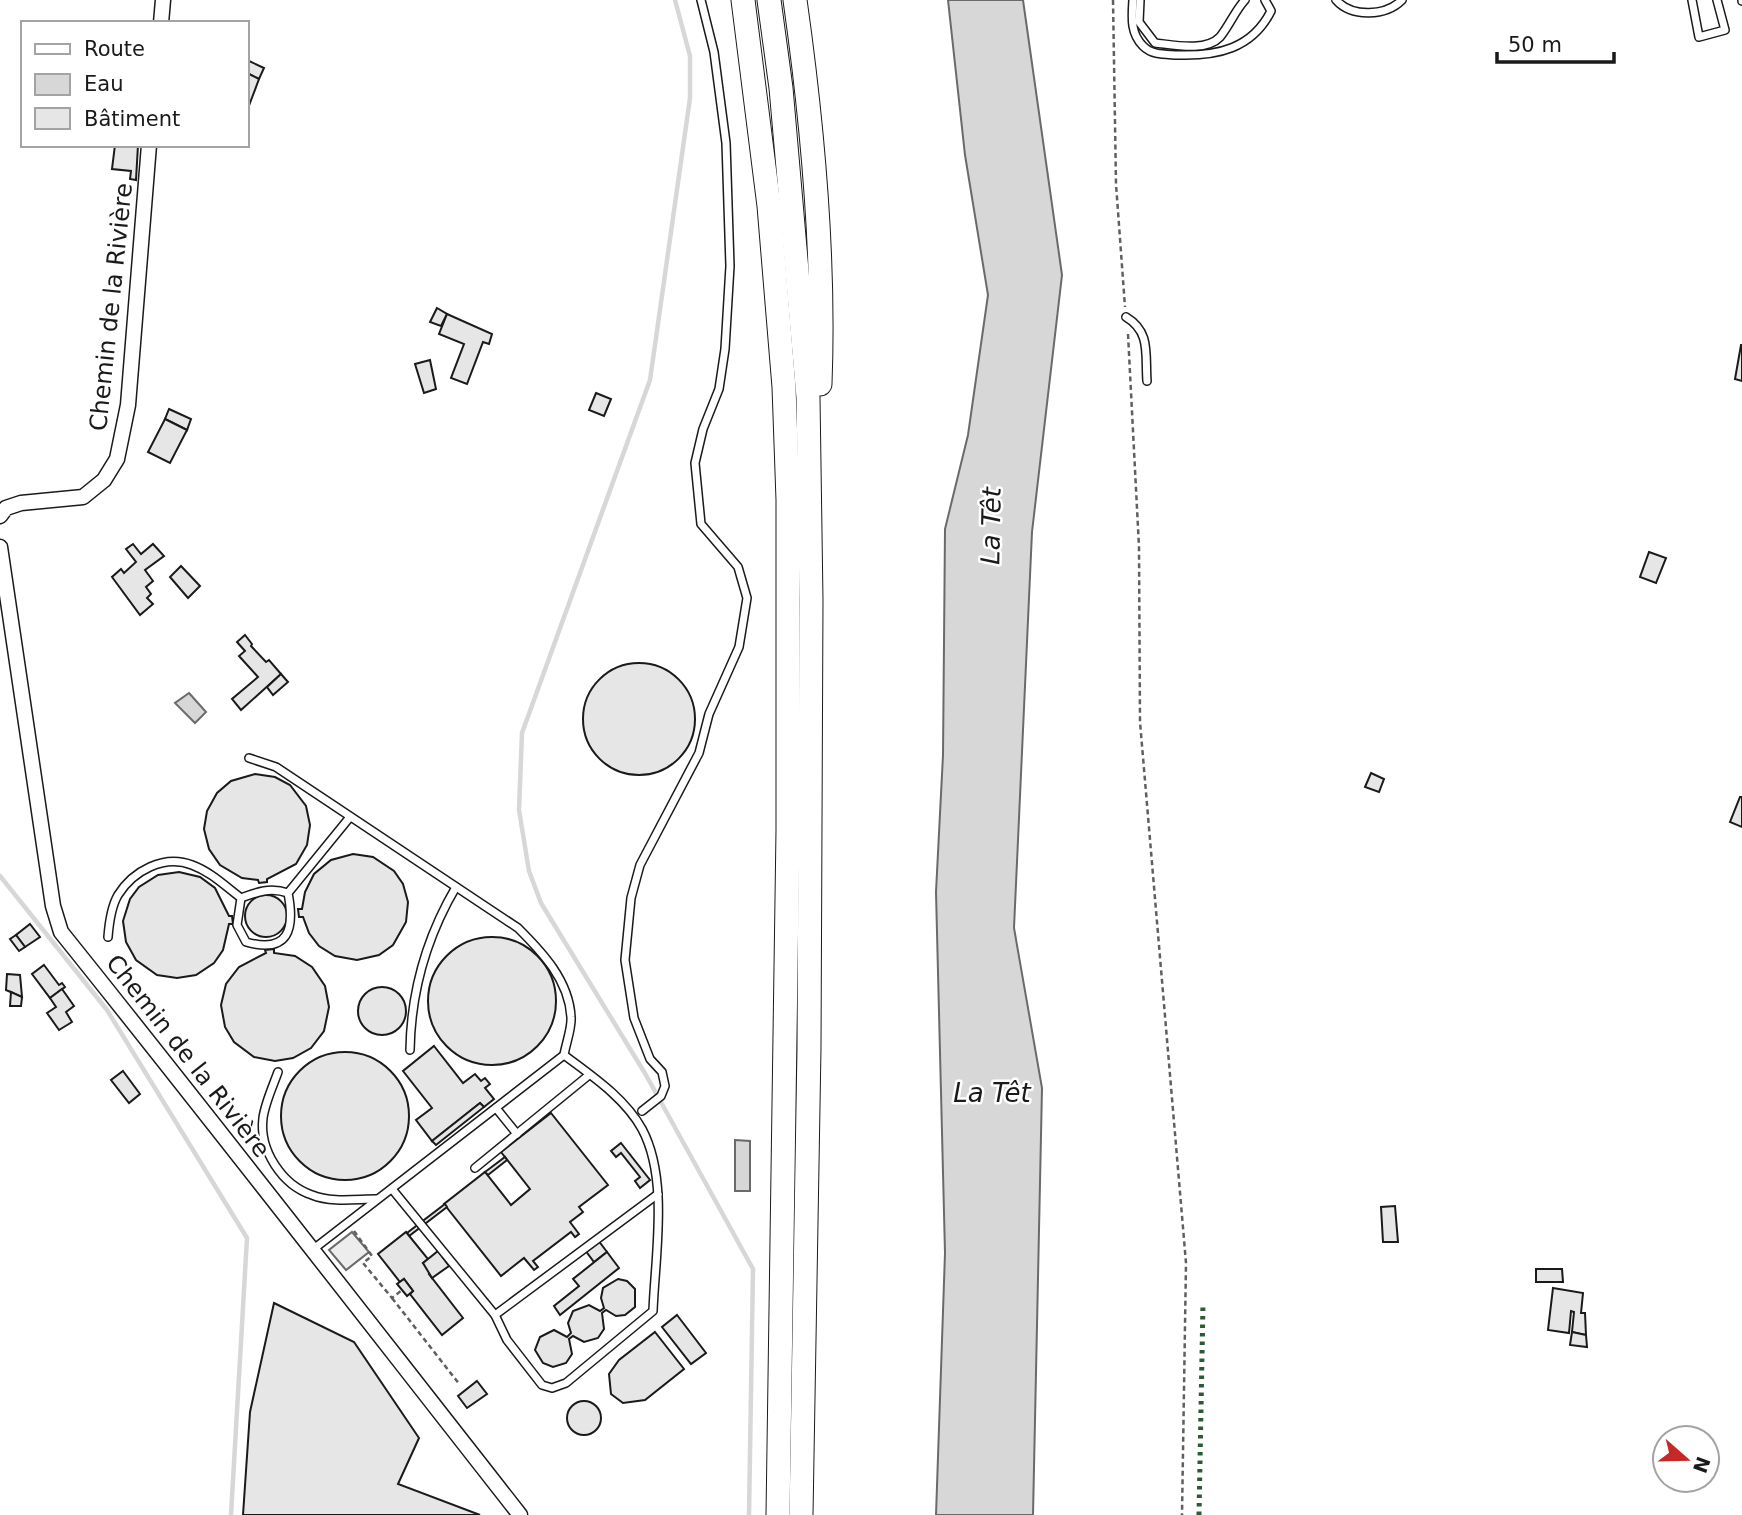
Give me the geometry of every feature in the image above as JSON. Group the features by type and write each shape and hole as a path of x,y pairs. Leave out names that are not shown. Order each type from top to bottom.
{"highway":[{"path":"743,0 769,206 783,387 788,500 788,817 778,1515"},
{"path":"769,0 786,143 808,397 811,600 809,1048 801,1515"},
{"path":"794,0 805,76 818,218 820,369 811,600"}],"street":[{"path":"161,21 163,0"},
{"name":"Chemin de la Rivière","path":"0,516 6,508 21,503 83,497 104,480 117,459 128,405 149,147"},
{"name":"Chemin de la Rivière","path":"0,547 53,906 61,932 220,1130 311,1251 520,1515"}],"lane":[{"path":"642,1111 658,1099 666,1086 662,1072 650,1059 634,1018 625,960 631,898 640,865 699,753 709,714 739,647 747,598 738,568 701,524 695,463 703,429 719,389 725,349 730,266 726,143 714,52 701,0"},
{"path":"1133,0 1132,29 1143,46 1157,54 1201,55 1217,54 1234,48 1264,25 1271,11 1265,0"},
{"path":"1140,0 1139,22 1156,43 1182,46 1201,45 1218,39 1245,0"},
{"path":"1336,0 1342,6 1376,13 1392,9 1402,0"},
{"path":"1692,0 1699,37 1725,30 1717,0"},
{"path":"1126,317 1140,325 1144,337 1147,381"},
{"path":"249,758 276,767 518,928 545,955 559,977 571,1016 564,1055 311,1251"},
{"path":"288,893 350,817"},
{"path":"108,937 118,895 141,871 160,862 189,863 211,874 241,898"},
{"path":"410,1050 419,968 440,914 456,887"},
{"path":"241,898 261,890 278,889 288,893"},
{"path":"241,898 237,925 246,942 264,947 279,943 288,933 293,917 288,893"},
{"path":"392,1189 495,1315 507,1340 542,1385 552,1388 566,1383 653,1311 659,1182 642,1129 616,1096 564,1055"},
{"path":"278,1072 263,1119 265,1142 277,1172 310,1195 335,1200 379,1199"},
{"path":"475,1168 589,1074"},
{"path":"496,1108 517,1134"},
{"path":"495,1315 597,1236 658,1194"}],"path":[{"path":"1113,0 1116,184 1139,547 1140,722 1186,1263 1182,1515"},
{"path":"348,1223 372,1256 363,1263 460,1385"},
{"path":"392,1298 402,1290"}],"shaded area":[{"path":"352,1232 369,1252 346,1270 329,1250"}],"water":[{"name":"La Têt","path":"948,0 1023,0 1062,275 1032,532 1014,928 1042,1088 1033,1515 936,1515 945,1253 936,892 943,755 945,529 968,435 988,295 965,155"},
{"path":"189,693 206,712 195,723 175,703"},
{"path":"735,1140 750,1141 750,1191 735,1191"}],"building":[{"path":"248,60 264,68 259,79 248,74"},
{"path":"248,74 259,79 248,108"},
{"path":"115,147 138,147 136,180 130,179 131,171 112,169"},
{"path":"437,308 447,314 441,326 430,322"},
{"path":"447,314 492,334 489,344 483,342 467,384 451,378 464,344 439,334"},
{"path":"1742,345 1742,381 1735,379"},
{"path":"430,360 436,389 424,393 415,364"},
{"path":"596,393 611,399 604,416 589,410"},
{"path":"169,409 191,419 187,430 165,419"},
{"path":"165,419 187,430 170,463 148,452"},
{"path":"133,544 141,554 153,544 164,556 145,570 153,581 146,587 151,594 147,598 153,604 140,615 112,577 121,569 124,573 136,562 126,549"},
{"path":"1649,552 1666,558 1656,583 1640,577"},
{"path":"181,566 200,586 188,598 170,577"},
{"path":"245,635 251,646 281,674 241,710 232,699 258,677 239,656 245,651 237,642"},
{"path":"639,663 661,667 679,679 691,697 695,719 691,741 679,759 661,771 639,775 617,771 599,759 587,741 583,719 587,697 599,679 617,667"},
{"path":"281,674 288,682 273,695 267,687"},
{"path":"1371,773 1384,779 1379,792 1365,787"},
{"path":"255,774 275,777 290,785 306,806 310,825 307,845 296,864 267,879 267,882 259,883 258,880 242,878 220,865 209,849 204,829 207,811 217,793 231,781"},
{"path":"1742,797 1742,827 1730,822"},
{"path":"353,854 373,857 394,871 403,884 408,902 406,922 393,945 379,955 357,960 335,956 319,946 309,933 303,917 299,917 298,909 302,909 305,892 314,874 331,860"},
{"path":"179,872 200,877 215,888 229,916 232,916 233,924 229,924 223,950 214,963 196,975 177,978 157,975 136,960 126,942 123,921 130,899 139,887 158,875"},
{"path":"266,895 281,901 287,916 281,931 266,937 251,931 245,916 251,901"},
{"path":"30,924 40,937 25,947 16,935"},
{"path":"16,935 25,947 19,951 10,939"},
{"path":"492,937 517,942 537,956 551,976 556,1001 551,1026 537,1046 517,1060 492,1065 467,1060 447,1046 433,1026 428,1001 433,976 447,956 467,942"},
{"path":"274,949 274,953 295,956 312,967 325,986 329,1007 324,1031 311,1048 293,1058 275,1061 254,1057 234,1042 225,1027 221,1005 226,984 239,967 266,953 265,950"},
{"path":"44,965 59,985 62,983 65,987 50,998 32,974"},
{"path":"7,974 20,975 22,997 6,990"},
{"path":"382,987 399,994 406,1011 399,1028 382,1035 365,1028 358,1011 365,994"},
{"path":"62,989 74,1006 66,1012 72,1022 59,1030 47,1013 56,1007 50,998"},
{"path":"11,992 22,997 21,1006 10,1006"},
{"path":"434,1046 463,1083 475,1074 481,1081 485,1078 490,1084 485,1088 494,1099 484,1107 480,1103 432,1141 416,1120 432,1108 403,1071"},
{"path":"345,1052 370,1057 390,1071 404,1091 409,1116 404,1141 390,1161 370,1175 345,1180 320,1175 300,1161 286,1141 281,1116 286,1091 300,1071 320,1057"},
{"path":"123,1071 140,1094 129,1103 111,1080"},
{"path":"480,1103 484,1107 436,1145 432,1141"},
{"path":"551,1113 608,1185 579,1207 583,1212 570,1222 579,1234 575,1237 571,1232 533,1261 538,1267 534,1270 524,1258 501,1276 444,1204 485,1172 511,1205 530,1189 501,1152"},
{"path":"621,1143 650,1180 640,1188 635,1181 640,1177 621,1153 616,1157 611,1151"},
{"path":"505,1157 507,1160 488,1175 485,1172"},
{"path":"445,1204 447,1207 409,1236 407,1233"},
{"path":"1395,1206 1398,1242 1383,1242 1381,1207"},
{"path":"406,1232 428,1259 423,1263 431,1272 429,1274 463,1318 442,1335 410,1294 413,1291 404,1279 400,1282 378,1254"},
{"path":"598,1240 607,1252 594,1262 585,1250"},
{"path":"438,1251 449,1266 432,1278 423,1263"},
{"path":"607,1252 619,1268 560,1315 554,1306 579,1286 573,1279"},
{"path":"1536,1269 1562,1269 1563,1282 1536,1282"},
{"path":"404,1279 413,1291 407,1296 397,1284"},
{"path":"618,1279 627,1281 635,1289 635,1307 625,1315 616,1316 606,1310 602,1313 604,1329 598,1338 584,1342 573,1336 569,1339 572,1354 566,1363 553,1367 543,1363 535,1350 540,1337 554,1330 567,1337 571,1333 568,1323 573,1311 589,1305 600,1311 604,1308 601,1298 603,1288"},
{"path":"1553,1288 1583,1293 1581,1313 1585,1313 1586,1335 1572,1332 1574,1312 1571,1311 1569,1333 1548,1330"},
{"path":"274,1303 354,1342 419,1438 398,1484 480,1515 243,1515 250,1412"},
{"path":"677,1315 706,1353 691,1364 662,1327"},
{"path":"655,1332 684,1369 645,1400 623,1403 611,1394 609,1374 619,1360"},
{"path":"1572,1332 1586,1335 1587,1347 1570,1345"},
{"path":"477,1381 487,1394 467,1408 458,1396"},
{"path":"584,1401 596,1406 601,1418 596,1430 584,1435 572,1430 567,1418 572,1406"}],"waterway":[{"path":"675,0 690,56 690,98 650,380 522,733 519,810 529,871 541,903 646,1075 753,1269 749,1515"},
{"path":"0,876 107,1010 247,1238 231,1515"}],"hedge":[{"path":"1199,1515 1203,1303"}]}
